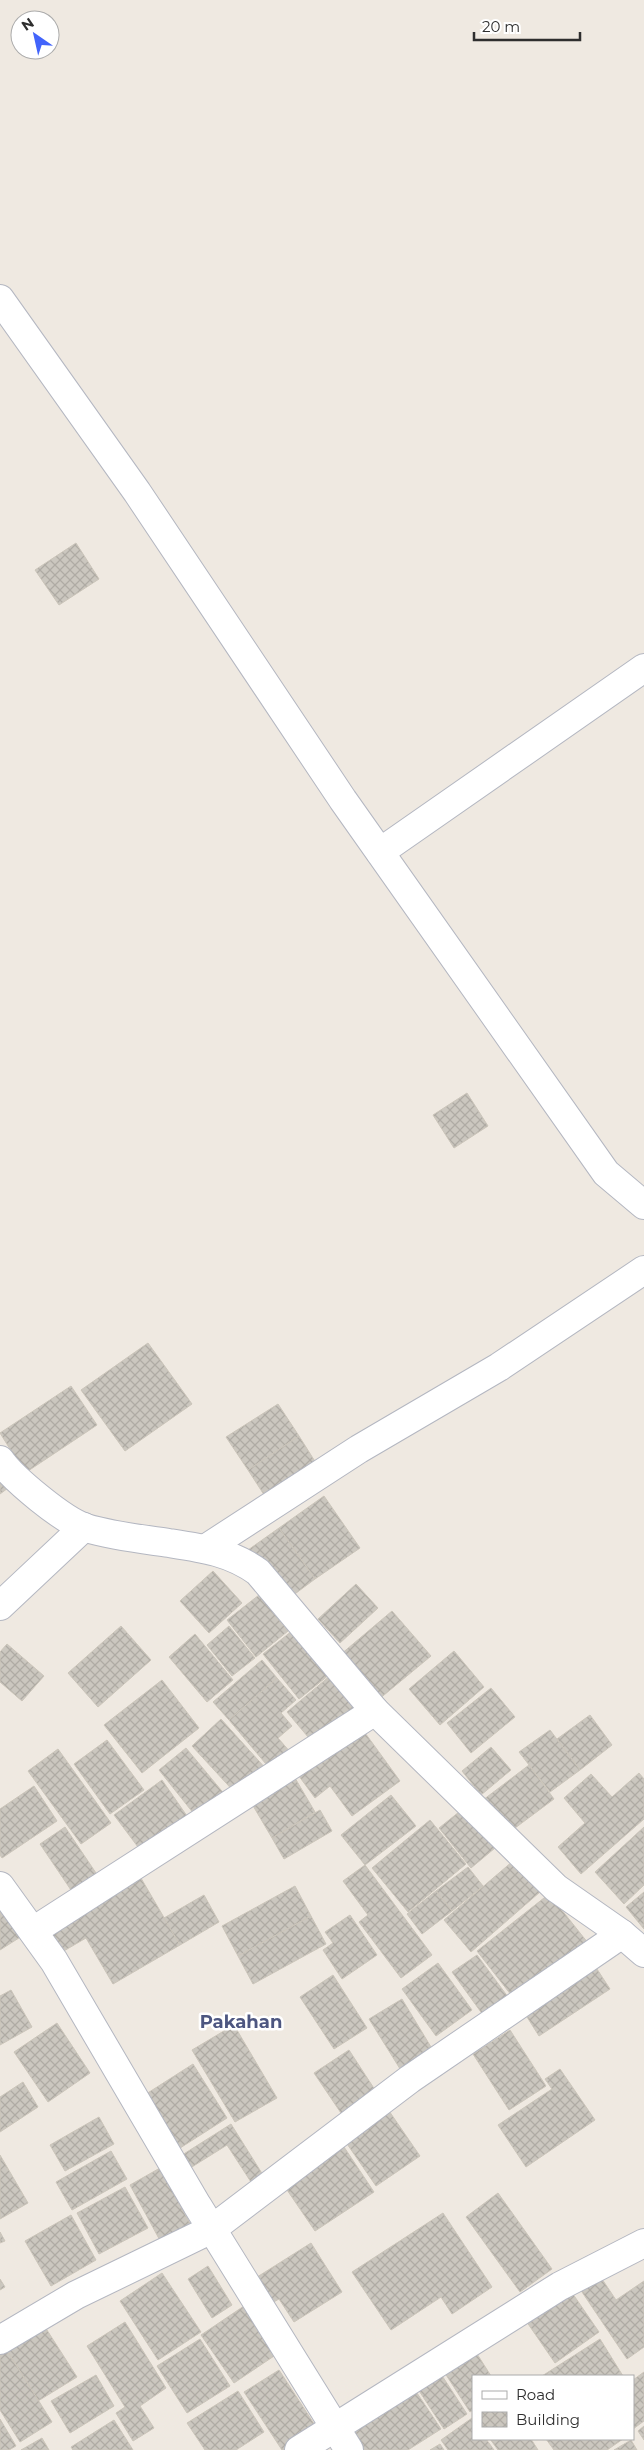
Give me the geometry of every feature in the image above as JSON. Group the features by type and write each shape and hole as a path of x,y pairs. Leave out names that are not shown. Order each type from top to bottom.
{"street":[{"path":"0,299 137,492 380,852 606,1173 644,1205"},
{"path":"380,852 644,668"},
{"path":"205,1549 359,1449 499,1367 644,1270"},
{"path":"0,1460 9,1473 33,1494 84,1527 134,1538 219,1551 244,1561 258,1572 375,1712 556,1888 622,1934 644,1953"},
{"path":"0,1606 84,1527"},
{"path":"33,1931 375,1712"},
{"path":"0,1886 54,1961 212,2229 342,2439"},
{"path":"0,2340 76,2295 212,2229 410,2079 622,1934"},
{"path":"300,2450 342,2439 560,2286 644,2243"}],"building":[{"path":"76,543 99,579 59,605 35,570"},
{"path":"467,1093 488,1126 454,1148 433,1115"},
{"path":"148,1343 192,1404 125,1451 81,1390"},
{"path":"71,1386 97,1425 25,1473 0,1433"},
{"path":"278,1404 299,1436 248,1470 226,1437"},
{"path":"299,1436 321,1471 270,1504 248,1470"},
{"path":"0,1477 8,1488 0,1494"},
{"path":"324,1496 360,1548 315,1579 279,1528"},
{"path":"279,1528 315,1579 284,1602 248,1550"},
{"path":"213,1571 242,1603 209,1633 180,1601"},
{"path":"356,1584 378,1608 340,1643 318,1619"},
{"path":"259,1595 288,1631 256,1657 227,1620"},
{"path":"392,1611 431,1656 378,1700 340,1655"},
{"path":"121,1626 151,1660 98,1707 68,1673"},
{"path":"229,1626 255,1658 232,1676 207,1645"},
{"path":"292,1631 329,1675 299,1699 263,1654"},
{"path":"195,1634 233,1680 207,1702 169,1657"},
{"path":"7,1644 44,1676 22,1701 0,1682 0,1652"},
{"path":"454,1651 484,1687 440,1725 409,1689"},
{"path":"262,1660 277,1678 229,1720 213,1702"},
{"path":"331,1675 359,1707 314,1744 287,1712"},
{"path":"277,1678 296,1700 281,1713 292,1726 278,1738 291,1753 271,1770 229,1720"},
{"path":"162,1680 199,1728 142,1773 104,1725"},
{"path":"491,1688 515,1717 471,1753 447,1723"},
{"path":"590,1715 612,1745 580,1770 557,1739"},
{"path":"221,1719 267,1770 238,1796 192,1746"},
{"path":"360,1726 400,1781 352,1816 330,1786 315,1798 296,1772"},
{"path":"550,1730 580,1770 550,1792 519,1752"},
{"path":"107,1740 144,1790 110,1814 74,1764"},
{"path":"491,1747 511,1770 481,1795 462,1771"},
{"path":"186,1748 226,1796 198,1819 159,1770"},
{"path":"58,1749 111,1823 81,1844 28,1771"},
{"path":"529,1765 554,1799 507,1834 483,1800"},
{"path":"639,1773 644,1779 644,1819 581,1874 558,1847 585,1823 564,1798 591,1774 612,1797"},
{"path":"295,1778 315,1812 272,1838 252,1804"},
{"path":"162,1780 187,1816 141,1851 114,1815"},
{"path":"34,1786 57,1821 2,1858 0,1855 0,1809"},
{"path":"391,1795 416,1826 365,1865 341,1835"},
{"path":"464,1808 495,1848 471,1868 439,1828"},
{"path":"320,1810 332,1831 284,1859 272,1838"},
{"path":"430,1820 466,1864 408,1912 372,1868"},
{"path":"65,1827 98,1876 73,1893 40,1844"},
{"path":"644,1827 644,1885 624,1904 595,1872"},
{"path":"513,1861 540,1892 471,1952 444,1920"},
{"path":"365,1865 432,1955 401,1978 359,1922 368,1915 343,1881"},
{"path":"468,1867 483,1886 452,1911 436,1891"},
{"path":"138,1873 180,1945 113,1984 86,1938 62,1952 47,1926"},
{"path":"295,1886 311,1916 238,1956 222,1926"},
{"path":"436,1891 452,1911 422,1934 407,1914"},
{"path":"644,1892 644,1929 626,1907"},
{"path":"549,1894 588,1943 515,2000 477,1951"},
{"path":"204,1895 219,1922 180,1945 164,1918"},
{"path":"0,1905 22,1936 0,1950"},
{"path":"350,1915 377,1955 342,1979 323,1950 333,1943 325,1932"},
{"path":"311,1916 326,1944 253,1984 238,1956"},
{"path":"477,1955 511,2001 486,2019 452,1972"},
{"path":"438,1963 472,2010 436,2036 402,1989"},
{"path":"593,1963 610,1989 539,2036 522,2009"},
{"path":"333,1975 367,2028 334,2049 300,1997"},
{"path":"11,1990 32,2027 0,2045 0,1996"},
{"path":"402,1999 434,2052 402,2072 369,2019"},
{"path":"57,2023 90,2073 48,2102 14,2052"},
{"path":"234,2025 277,2098 235,2122 192,2050"},
{"path":"510,2030 546,2086 509,2110 473,2054"},
{"path":"349,2050 377,2093 343,2116 314,2073"},
{"path":"193,2064 227,2118 177,2150 143,2096"},
{"path":"560,2069 595,2120 526,2167 498,2125 552,2089 545,2079"},
{"path":"23,2082 38,2107 0,2132 0,2097"},
{"path":"387,2108 420,2156 376,2186 343,2138"},
{"path":"99,2117 114,2144 65,2171 50,2145"},
{"path":"231,2124 263,2175 251,2182 227,2145 187,2170 179,2157"},
{"path":"342,2144 374,2192 315,2231 283,2184"},
{"path":"111,2151 127,2179 72,2210 56,2182"},
{"path":"0,2155 28,2203 0,2219"},
{"path":"160,2168 193,2229 163,2246 130,2185"},
{"path":"125,2187 148,2228 99,2254 77,2213"},
{"path":"498,2193 552,2269 520,2292 466,2217"},
{"path":"443,2213 492,2287 452,2314 441,2297 391,2330 352,2272"},
{"path":"71,2215 96,2260 51,2286 25,2241"},
{"path":"0,2232 5,2241 0,2243"},
{"path":"311,2243 342,2292 294,2322 279,2299 270,2304 254,2279"},
{"path":"208,2266 232,2305 212,2318 188,2279"},
{"path":"162,2273 201,2332 158,2360 120,2301"},
{"path":"600,2276 616,2300 644,2281 644,2347 627,2359 580,2289"},
{"path":"0,2279 5,2287 0,2290"},
{"path":"566,2284 599,2332 555,2363 522,2315"},
{"path":"247,2304 280,2352 234,2383 201,2335"},
{"path":"125,2322 166,2388 140,2406 154,2428 133,2441 116,2413 125,2407 87,2346"},
{"path":"45,2327 77,2377 38,2401 7,2350"},
{"path":"200,2339 230,2386 187,2413 157,2366"},
{"path":"600,2339 622,2375 544,2375"},
{"path":"4,2346 52,2422 20,2442 0,2410 0,2349"},
{"path":"472,2346 490,2375 472,2375 472,2411 470,2412 441,2367"},
{"path":"437,2368 467,2414 444,2429 414,2383"},
{"path":"279,2370 320,2433 292,2450 282,2450 244,2392"},
{"path":"644,2372 644,2421 634,2428 634,2379"},
{"path":"96,2375 114,2406 70,2433 51,2401"},
{"path":"413,2387 441,2429 408,2450 361,2450 348,2429"},
{"path":"238,2391 264,2432 236,2450 205,2450 187,2423"},
{"path":"472,2418 472,2440 487,2440 494,2450 448,2450 441,2440"},
{"path":"0,2419 16,2446 9,2450 0,2450"},
{"path":"114,2420 133,2450 73,2450 71,2447"},
{"path":"644,2426 644,2440 638,2431"},
{"path":"42,2438 49,2450 21,2450"},
{"path":"491,2440 532,2440 538,2450 498,2450"},
{"path":"547,2440 622,2440 607,2450 554,2450"},
{"path":"631,2440 637,2450 614,2450"},
{"path":"440,2444 444,2450 430,2450"}],"district":[{"name":"Pakahan","path":"241,2022"}]}
